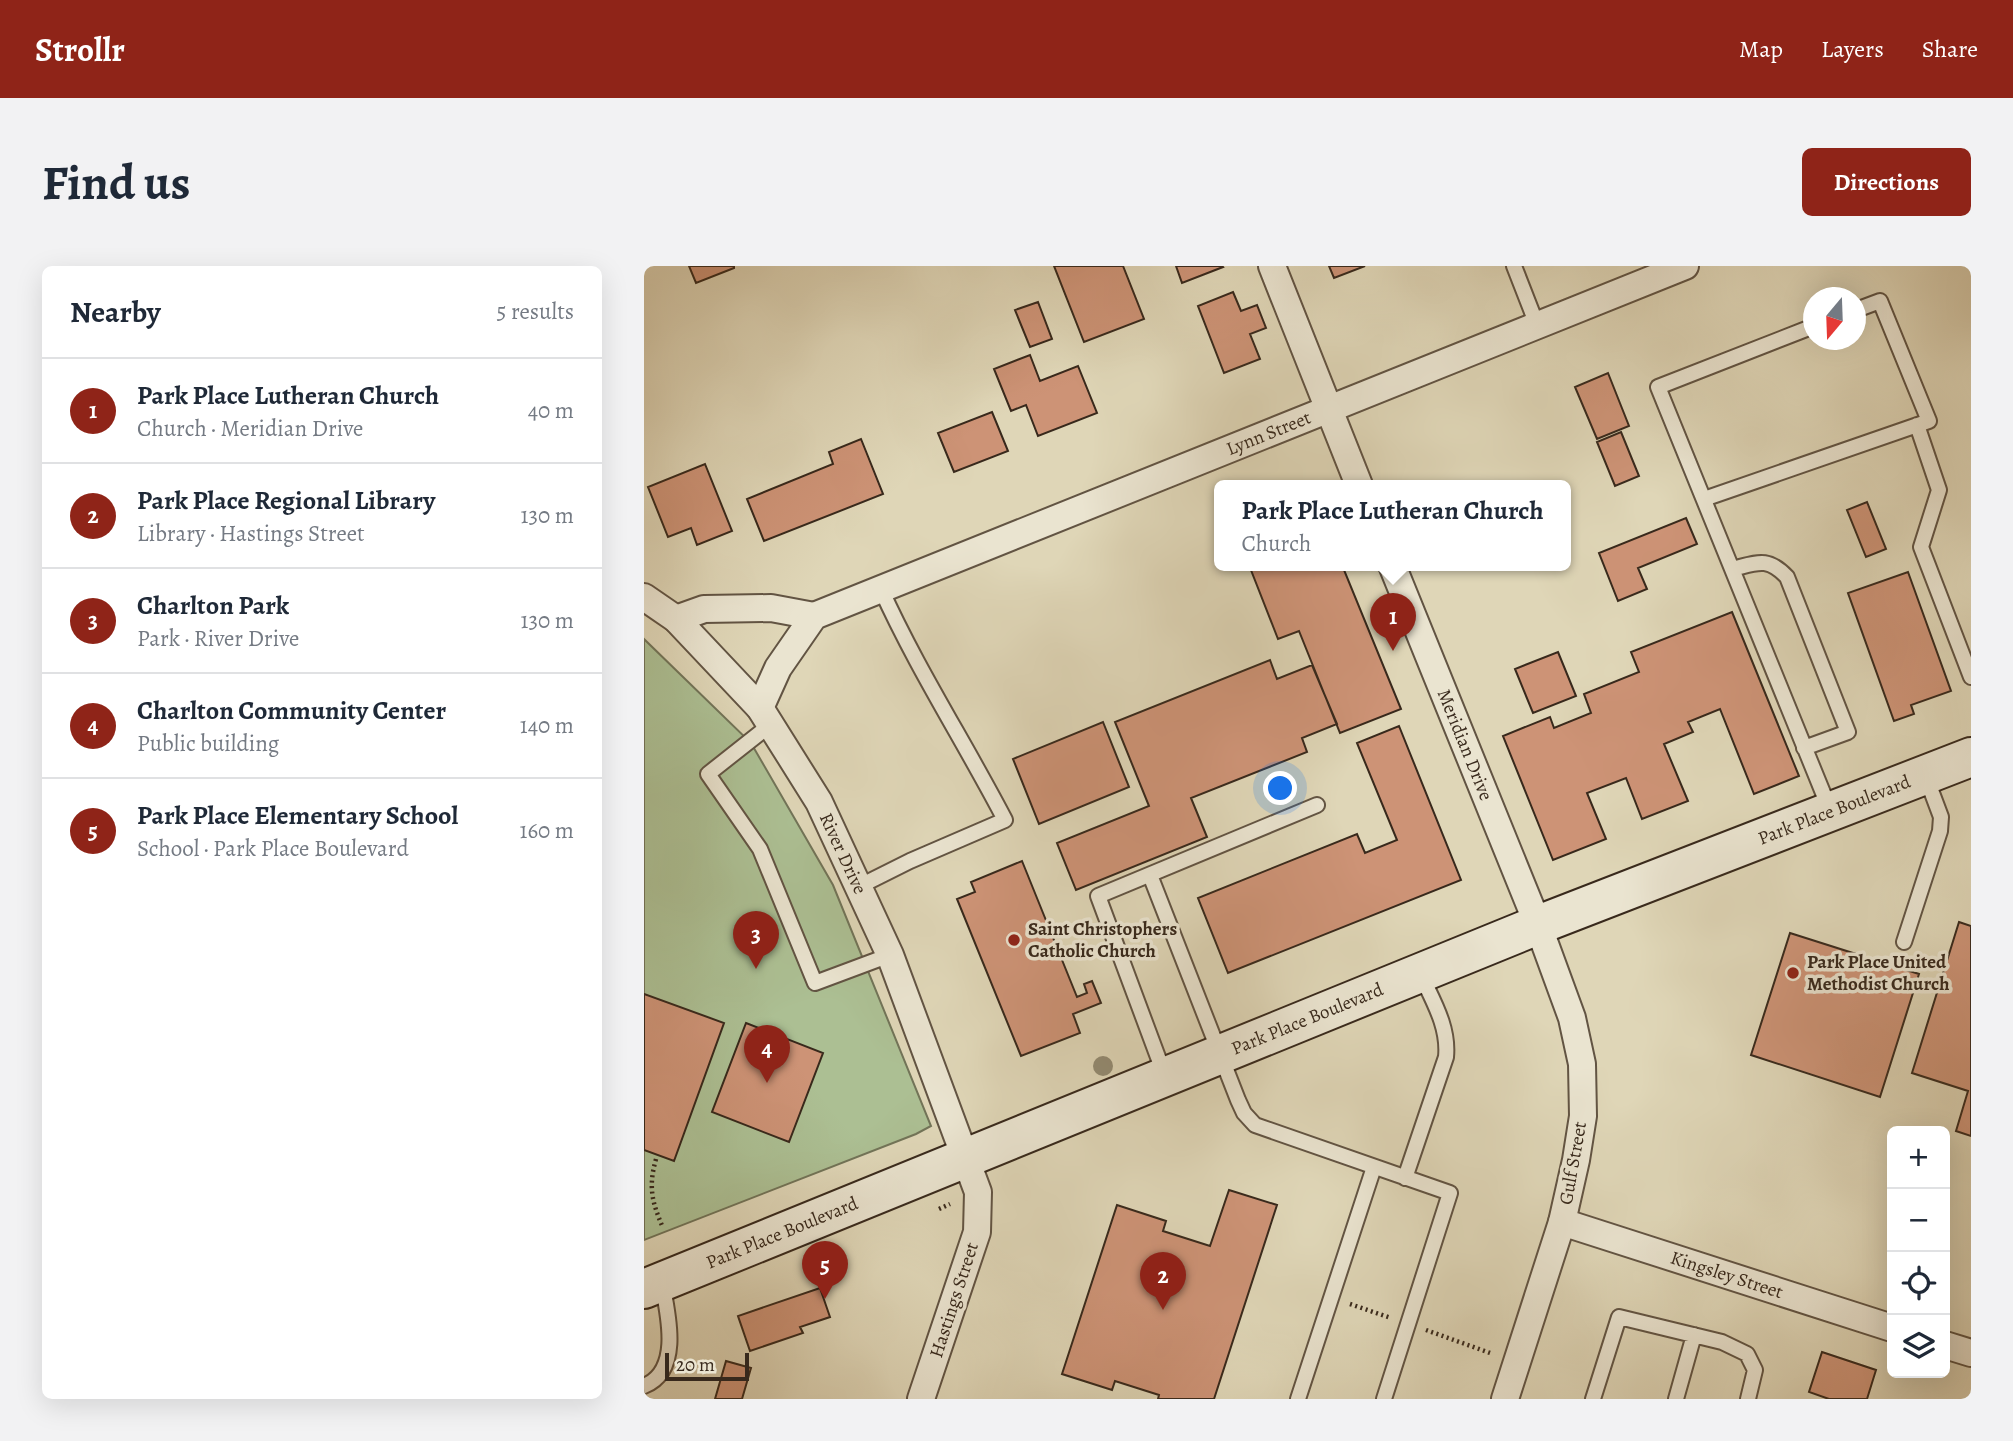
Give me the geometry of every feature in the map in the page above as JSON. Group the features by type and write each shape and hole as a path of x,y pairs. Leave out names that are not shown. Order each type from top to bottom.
{"street":[{"path":"1272,266 1357,480"},
{"name":"Lynn Street","path":"814,616 1685,266"},
{"name":"Meridian Drive","path":"1394,571 1538,925"},
{"name":"River Drive","path":"644,597 676,619 765,717 819,802 890,955 967,1159"},
{"path":"676,619 704,608 771,608 814,616 778,668 765,717"},
{"name":"Park Place Boulevard","path":"653,1285 1538,925 1971,757"},
{"name":"Gulf Street","path":"1505,1399 1562,1222 1577,1160 1581,1127 1582,1064 1572,1018 1538,925"},
{"name":"Hastings Street","path":"921,1399 977,1232 978,1192 967,1159"},
{"name":"Kingsley Street","path":"1562,1222 1887,1326"},
{"path":"1950,1347 1971,1353"}],"lane":[{"path":"1514,266 1537,325"},
{"path":"1704,499 1929,421 1880,300 1866,306"},
{"path":"1803,330 1658,387 1830,812"},
{"path":"1917,425 1939,489 1921,547 1971,677"},
{"path":"1732,569 1760,562 1775,565 1787,577 1848,732 1804,748"},
{"path":"858,887 1005,820 894,618 881,589"},
{"path":"765,717 708,774 760,849 815,983 890,955"},
{"path":"1904,942 1940,831 1941,817 1926,774"},
{"path":"1165,1078 1098,896 1317,805"},
{"path":"1150,874 1244,1113 1255,1125 1450,1193 1384,1399"},
{"path":"1405,1178 1446,1057 1448,1043 1444,1025 1420,973"},
{"path":"1298,1399 1374,1167"},
{"path":"644,1386 654,1382 663,1370 668,1355 671,1325 653,1285"},
{"path":"1593,1399 1619,1317 1722,1342 1748,1354 1755,1370 1748,1399"},
{"path":"1675,1399 1693,1335"}],"path":[{"path":"656,1159 651,1177 652,1194 663,1228"},
{"path":"939,1209 954,1203"}],"green space":[{"path":"644,639 751,743 833,885 931,1126 644,1240"}],"building":[{"path":"689,266 734,266 734,268 696,283"},
{"path":"1054,266 1123,266 1144,319 1084,342"},
{"path":"1176,266 1222,266 1223,267 1182,283"},
{"path":"1329,266 1365,266 1334,278"},
{"path":"1233,292 1241,311 1257,305 1266,328 1250,334 1260,359 1224,373 1198,306"},
{"path":"1038,302 1052,339 1030,347 1015,310"},
{"path":"1030,355 1040,381 1078,366 1097,413 1038,436 1026,405 1011,411 994,369"},
{"path":"1608,373 1629,426 1597,439 1575,387"},
{"path":"992,412 1008,451 954,472 938,433"},
{"path":"1621,432 1639,476 1615,486 1597,442"},
{"path":"861,439 883,494 764,541 747,499 833,464 829,452"},
{"path":"705,464 732,531 697,545 691,528 668,537 648,487"},
{"path":"1867,502 1886,549 1866,557 1847,510"},
{"path":"1686,518 1697,544 1638,568 1647,589 1618,601 1599,553"},
{"path":"1251,571 1344,571 1401,709 1340,733 1299,631 1278,639"},
{"path":"1908,572 1951,691 1911,705 1914,714 1894,721 1848,593"},
{"path":"1732,612 1799,776 1754,794 1720,709 1688,722 1693,732 1664,744 1688,801 1642,819 1626,778 1587,793 1606,839 1553,860 1503,736 1550,717 1554,728 1591,713 1584,694 1639,672 1631,652"},
{"path":"1558,652 1576,696 1533,713 1515,669"},
{"path":"1270,660 1277,679 1312,665 1337,724 1302,738 1307,752 1191,798 1207,837 1076,890 1057,843 1149,806 1115,722"},
{"path":"1103,722 1129,787 1039,824 1013,759"},
{"path":"1399,726 1461,880 1228,973 1198,898 1357,834 1365,853 1397,840 1357,743"},
{"name":"Saint Christophers Catholic Church","path":"1022,861 1077,997 1087,993 1084,984 1092,981 1101,1003 1073,1014 1080,1033 1021,1056 957,899 975,892 971,882"},
{"name":"Park Place United Methodist Church","path":"1959,922 1971,926 1971,1136 1956,1131 1968,1091 1912,1073"},
{"path":"1790,933 1919,974 1880,1097 1751,1055"},
{"path":"644,994 724,1023 674,1161 644,1150"},
{"path":"746,1023 823,1053 789,1142 712,1112"},
{"path":"1229,1190 1277,1205 1214,1399 1158,1399 1159,1395 1115,1381 1112,1390 1062,1374 1117,1205 1166,1221 1163,1231 1210,1246"},
{"path":"820,1288 830,1317 800,1327 803,1333 750,1351 738,1316"},
{"path":"1822,1352 1876,1370 1867,1399 1829,1399 1809,1392"},
{"path":"726,1361 751,1368 742,1399 715,1399"}],"place":[{"name":"Park Place Lutheran Church","path":"1393,651"},
{"name":"Saint Christophers Catholic Church","path":"1014,940"},
{"name":"Charlton Park","path":"756,969"},
{"name":"Park Place United Methodist Church","path":"1793,973"},
{"name":"Charlton Community Center","path":"767,1083"},
{"name":"Park Place Elementary School","path":"825,1299"},
{"name":"Park Place Regional Library","path":"1163,1310"}]}
